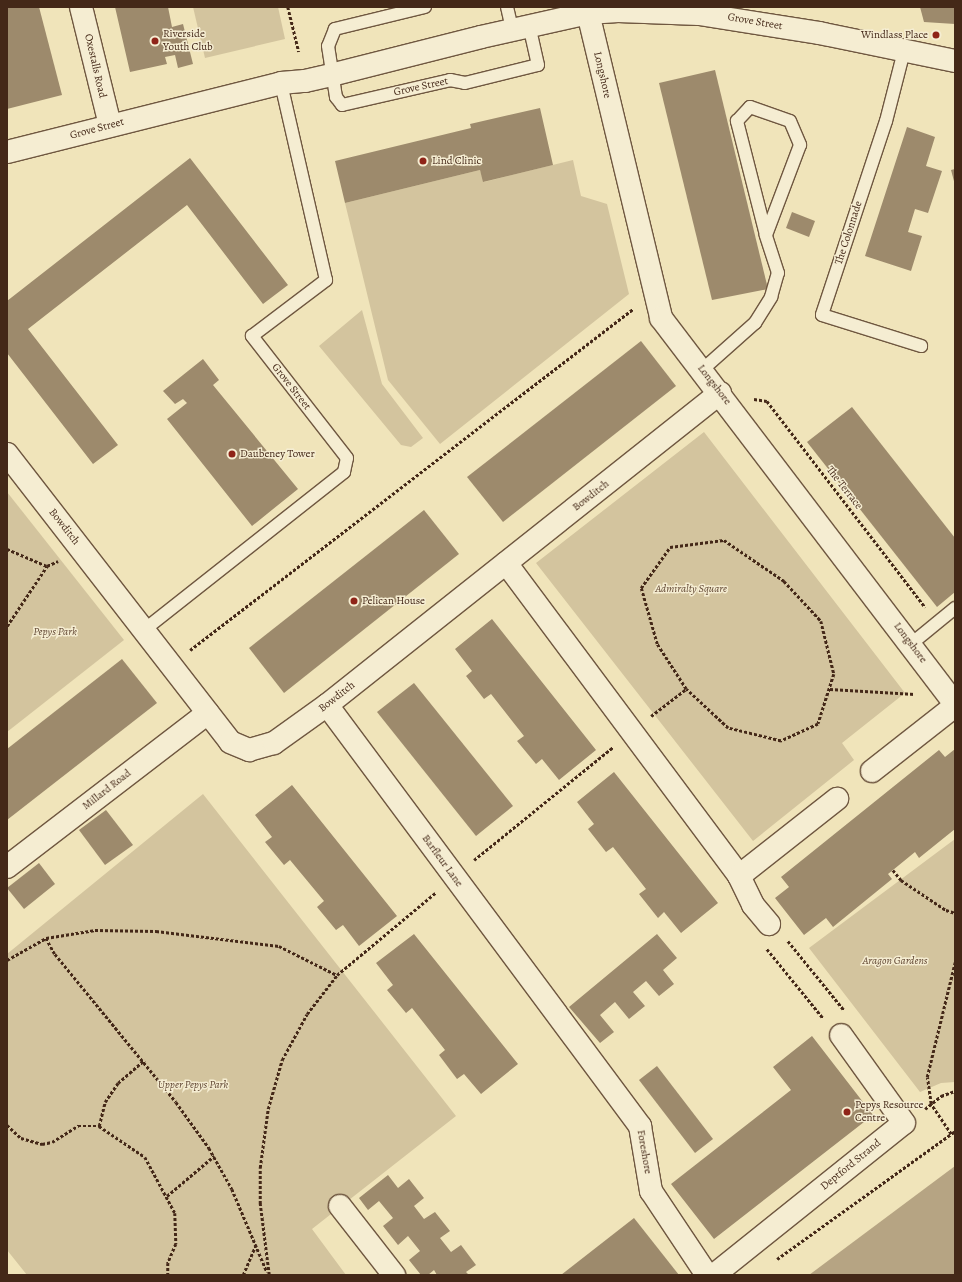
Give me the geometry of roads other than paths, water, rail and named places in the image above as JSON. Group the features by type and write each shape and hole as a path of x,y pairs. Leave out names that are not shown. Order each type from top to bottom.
{"street":[{"name":"Oxestalls Road","path":"81,7 110,125"},
{"name":"Grove Street","path":"7,152 281,83 331,75 521,27 588,13 626,11 721,12 955,61"},
{"name":"Longshore","path":"588,13 654,294 661,318 911,644 953,702"},
{"name":"Bowditch","path":"7,454 230,742 249,750 274,744 327,704 720,393"},
{"path":"506,563 630,733 740,876 753,904 769,924"},
{"path":"872,771 953,702"},
{"name":"Barfleur Lane","path":"327,704 558,1016"},
{"name":"Millard Road","path":"7,867 208,712"},
{"path":"740,876 837,800"},
{"name":"Foreshore","path":"558,1016 640,1126 651,1191 707,1275"},
{"name":"Deptford Strand","path":"714,1275 904,1123 841,1035"},
{"path":"340,1206 394,1275"}],"lane":[{"name":"Grove Street","path":"425,7 335,29 328,46 331,75 336,97 342,105 450,80 465,83 538,65 521,27 507,7"},
{"name":"The Colonnade","path":"904,51 886,120 822,315 921,346"},
{"name":"Grove Street","path":"144,630 344,472 347,458 252,336 326,280 281,83"},
{"path":"702,370 755,324 771,297 778,273 766,235 737,121 750,107 790,121 800,145 766,235"},
{"path":"911,644 955,608"}],"place":[{"name":"Windlass Place","path":"936,35"},
{"name":"Riverside Youth Club","path":"155,41"},
{"name":"Lind Clinic","path":"423,161"},
{"name":"Daubeney Tower","path":"232,454"},
{"name":"Pelican House","path":"354,601"},
{"name":"Pepys Resource Centre","path":"847,1112"}],"park label":[{"name":"Admiralty Square","path":"691,589"},
{"name":"Pepys Park","path":"55,632"},
{"name":"Aragon Gardens","path":"895,961"},
{"name":"Upper Pepys Park","path":"193,1085"}]}
